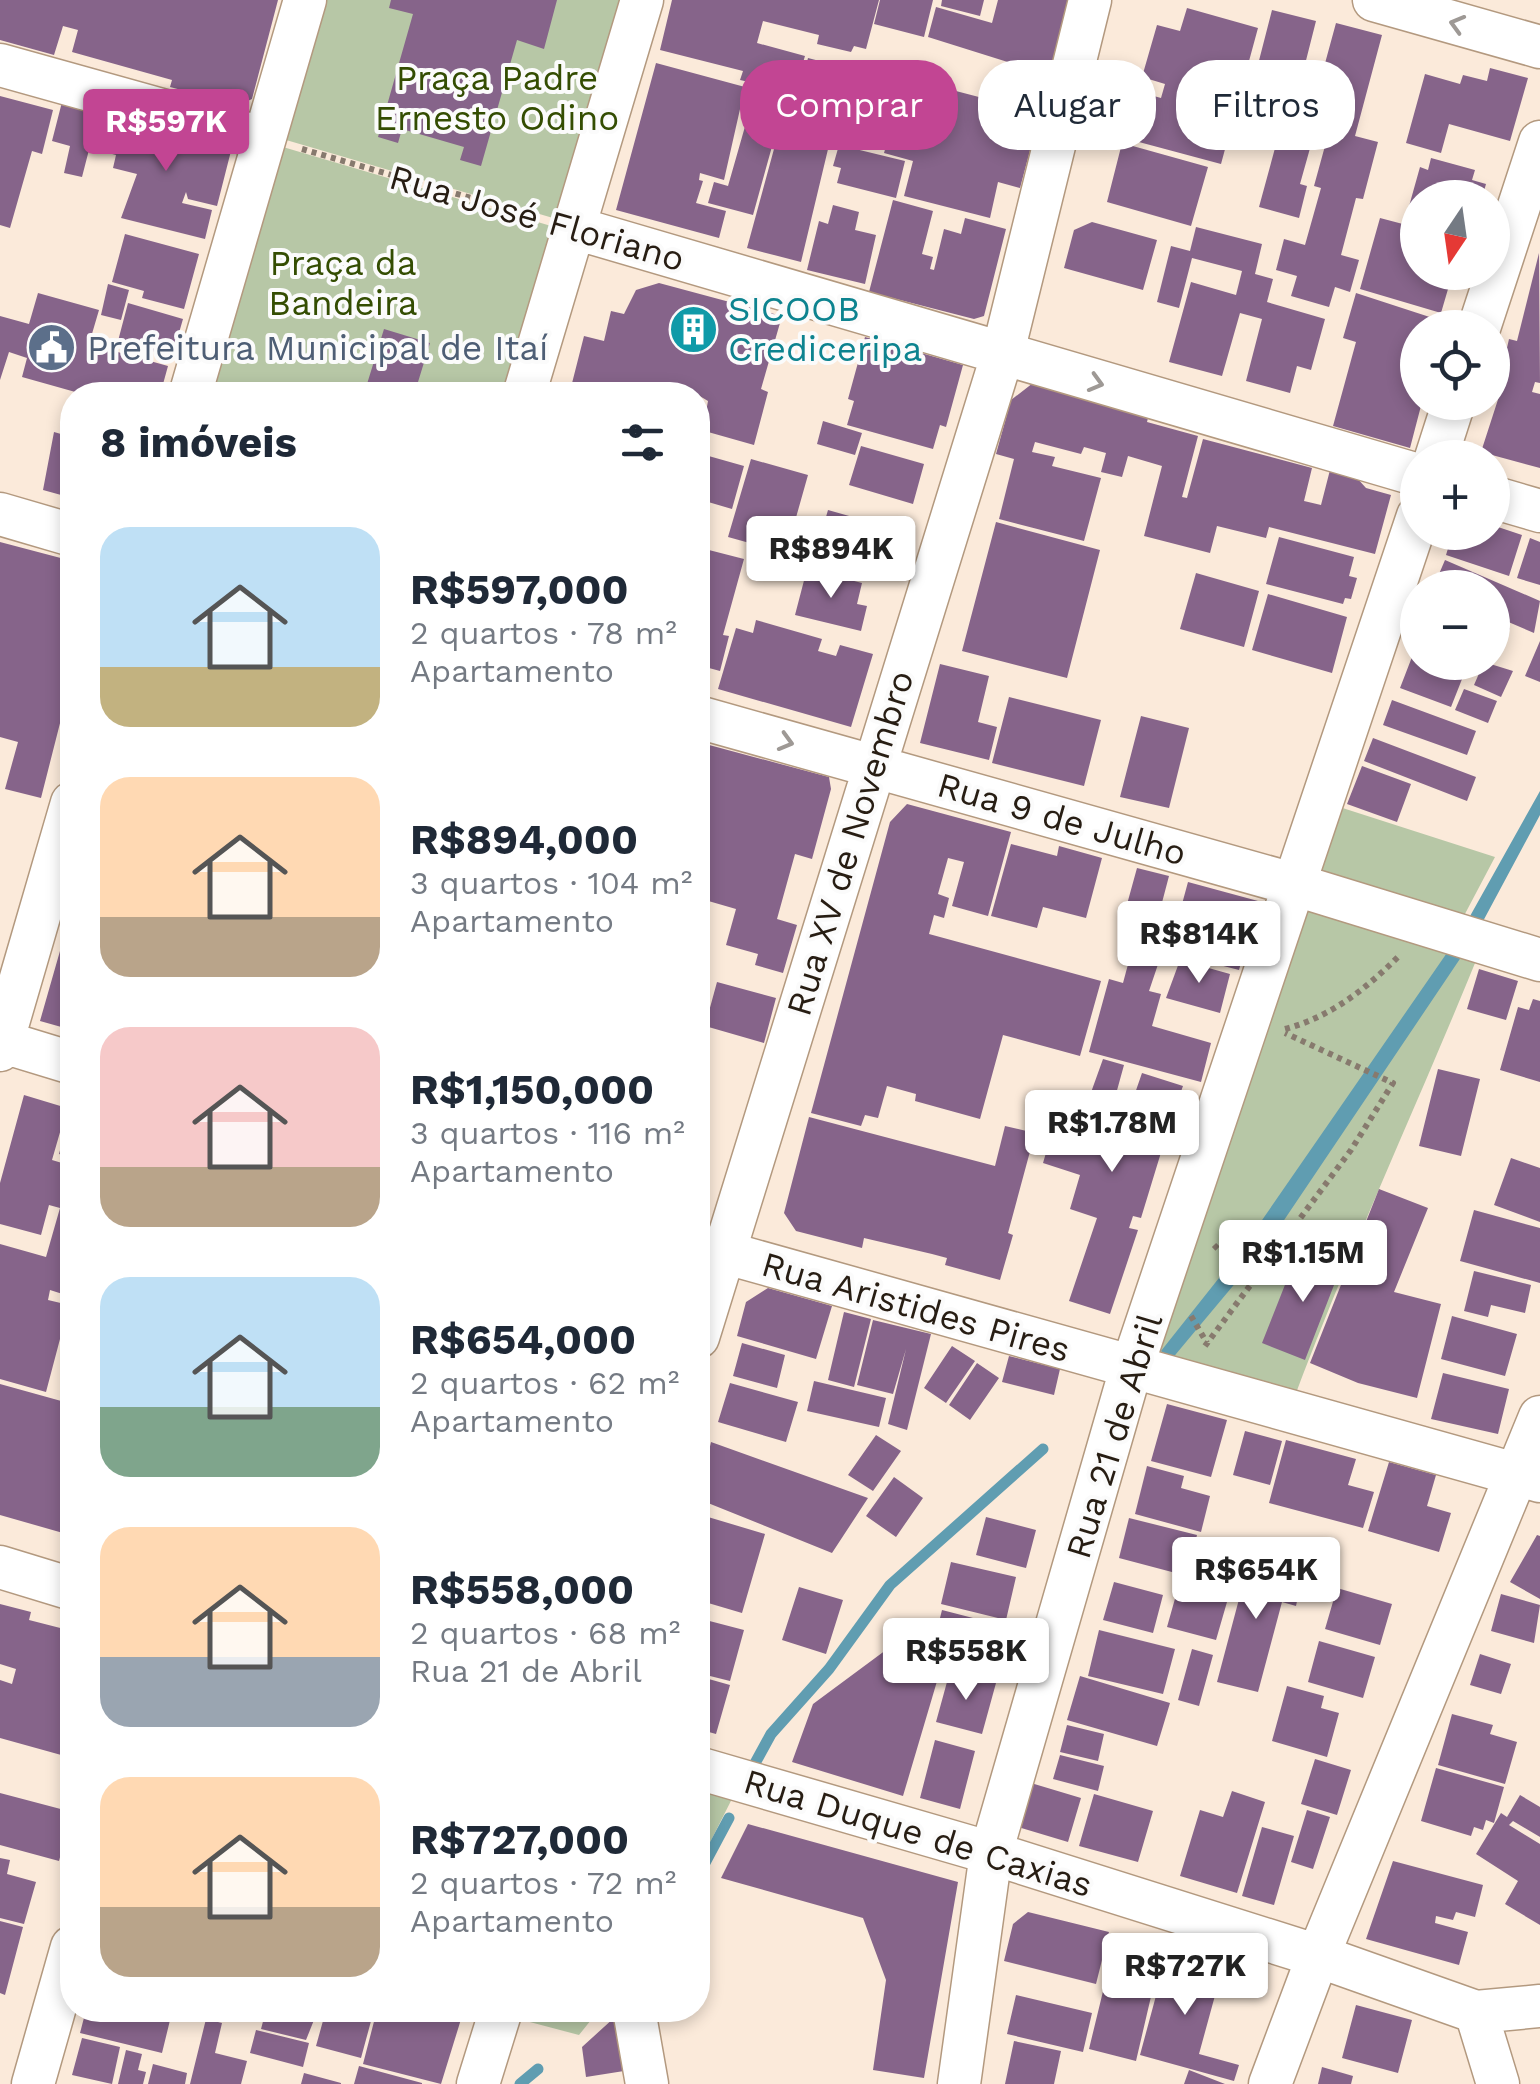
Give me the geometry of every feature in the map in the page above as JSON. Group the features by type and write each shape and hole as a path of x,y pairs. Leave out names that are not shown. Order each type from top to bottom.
{"street":[{"path":"194,382 304,0"},
{"path":"528,382 642,0"},
{"name":"Rua XV de Novembro","path":"710,1248 875,767 1002,356 1090,0"},
{"path":"1374,0 1540,48"},
{"path":"0,65 262,138"},
{"path":"1485,310 1540,142"},
{"name":"Rua José Floriano","path":"576,228 1400,470"},
{"path":"1510,502 1540,511"},
{"path":"0,514 60,532"},
{"name":"Rua 21 de Abril","path":"960,2084 992,1853 1151,1374 1296,884 1407,550"},
{"name":"Rua 9 de Julho","path":"710,719 1296,884 1540,960"},
{"path":"60,844 1,1044 60,1059"},
{"name":"Rua Aristides Pires","path":"710,1248 1530,1478"},
{"path":"1270,2084 1318,1956 1530,1478 1540,1418"},
{"path":"0,1567 60,1585"},
{"name":"Rua Duque de Caxias","path":"710,1771 992,1853 1318,1956 1476,2012 1540,2006"},
{"path":"34,2084 60,1990"},
{"path":"1476,2012 1498,2084"},
{"path":"478,2084 497,2022"},
{"path":"636,2022 647,2084"}],"path":[{"name":"Rua José Floriano","path":"262,138 576,228"},
{"path":"1151,1374 1207,1343 1352,1150 1393,1083 1279,1030 1305,1023 1352,996 1385,970 1452,933"},
{"path":"1224,1255 1252,1284"},
{"path":"1188,1311 1207,1343"}],"green space":[{"name":"Praça Padre Ernesto Odino","path":"311,0 636,0 570,223 269,135"},
{"name":"Praça da Bandeira","path":"266,142 568,231 521,382 199,382"},
{"path":"1327,803 1495,857 1457,929 1300,883"},
{"path":"1298,892 1482,946 1290,1409 1199,1382 1142,1342"},
{"path":"710,1777 739,1785 710,1842"},
{"path":"530,2022 589,2022 579,2035"}],"water":[{"path":"1540,791 1540,815 1474,938 1268,1244 1171,1360 1161,1351 1242,1249 1460,934"}],"building":[{"path":"0,0 278,0 252,99 239,105 170,87 172,80 72,52 78,30 63,26 54,55 0,40"},
{"path":"391,0 557,0 544,49 517,40 481,166 460,160 464,147 402,129 398,143 378,137 413,14 389,8"},
{"path":"672,0 879,0 866,49 854,46 851,52 817,44 819,35 763,21 757,43 805,56 804,60 740,60 740,70 660,50"},
{"path":"880,0 933,0 924,37 874,24"},
{"path":"942,0 984,0 980,16 941,6"},
{"path":"998,0 1077,0 1061,60 1002,60 928,37 936,7 992,23"},
{"path":"1187,8 1258,28 1249,60 1176,60 1176,150 1225,150 1221,164 1156,147 1156,97 1161,98 1165,84 1156,81 1156,60 1147,60 1157,25 1180,31"},
{"path":"1272,10 1316,21 1306,60 1259,60"},
{"path":"1336,23 1382,35 1355,136 1355,60 1326,60"},
{"path":"656,63 740,86 740,109 724,180 700,173 699,180 703,181 696,203 726,211 719,238 616,210"},
{"path":"1490,68 1528,78 1510,141 1449,124 1441,153 1406,143 1425,74 1460,84 1463,75 1487,81"},
{"path":"958,92 978,97 978,150 1030,150 1020,188 998,182 990,218 904,196 913,161 884,153 958,150"},
{"path":"0,96 53,110 42,154 32,151 10,228 0,225"},
{"path":"62,102 99,111 82,177 64,173 70,146 52,141"},
{"path":"103,114 232,147 217,206 188,199 186,192 182,203 212,210 205,239 121,218 137,174 113,168 116,155 93,149"},
{"path":"1355,136 1378,142 1363,199 1356,198 1341,255 1359,260 1350,292 1335,287 1329,307 1291,296 1297,276 1276,270 1284,239 1305,245 1321,188 1314,186 1324,150 1355,150"},
{"path":"740,144 740,150 771,150 753,215 708,203 714,182 728,186"},
{"path":"774,150 828,150 801,262 747,248"},
{"path":"838,150 860,150 905,161 896,198 837,183 841,168 833,166"},
{"path":"1120,150 1147,150 1208,167 1191,226 1107,202"},
{"path":"1274,150 1310,150 1300,184 1307,186 1299,218 1259,207"},
{"path":"1431,158 1475,170 1472,180 1416,180 1420,167 1428,170"},
{"path":"893,200 933,211 922,254 933,257 930,269 934,270 944,229 961,234 965,218 1006,229 984,316 974,319 869,292"},
{"path":"833,205 859,212 855,230 876,235 865,284 807,270 819,221 828,224"},
{"path":"1380,218 1400,223 1400,290 1448,290 1442,310 1431,310 1360,289"},
{"path":"1092,222 1157,240 1143,290 1064,268 1074,230"},
{"path":"1196,227 1262,244 1255,274 1273,279 1267,302 1325,319 1311,370 1297,366 1290,393 1246,381 1262,319 1240,313 1222,376 1169,362 1191,282 1236,295 1242,271 1192,258 1179,308 1157,302 1171,246 1190,251"},
{"path":"125,234 199,254 184,309 142,298 144,291 112,282"},
{"path":"1539,253 1540,383 1535,382 1532,392 1540,394 1540,468 1510,460 1510,440 1485,440 1491,420 1510,420 1510,339 1517,341"},
{"name":"SICOOB Crediceripa","path":"659,283 782,316 761,389 768,392 754,445 710,433 710,382 572,382 584,336 604,341 611,311 624,314 636,290"},
{"path":"108,284 129,290 121,320 101,315"},
{"name":"Prefeitura Municipal de Itaí","path":"38,293 99,310 89,344 168,366 164,382 60,382 60,388 22,377 27,358 9,352 0,380 0,316 29,324"},
{"path":"1356,293 1408,310 1400,310 1400,420 1417,420 1412,440 1400,440 1400,445 1333,426 1356,342 1343,338"},
{"path":"128,303 183,319 172,357 118,341"},
{"path":"384,329 430,343 418,382 368,382"},
{"path":"865,337 963,365 946,427 940,425 933,449 847,425 854,401 848,399"},
{"path":"1033,383 1149,414 1147,422 1198,436 1182,497 1187,498 1203,439 1312,468 1304,501 1321,505 1330,470 1356,477 1366,488 1391,495 1375,554 1269,527 1266,538 1217,526 1210,553 1144,536 1162,466 1128,456 1122,477 1101,472 1106,453 1084,447 1081,454 1035,442 1032,452 1055,457 1052,466 1101,478 1084,541 999,519 1014,459 996,454 1011,400"},
{"path":"823,421 862,433 855,455 817,444"},
{"path":"54,432 60,434 60,495 43,490"},
{"path":"861,446 924,464 913,504 849,485"},
{"path":"710,456 744,466 732,509 710,503"},
{"path":"751,459 808,475 786,553 728,537"},
{"path":"828,510 895,529 881,577 814,558"},
{"path":"996,522 1100,550 1067,678 962,651"},
{"path":"1510,531 1522,535 1510,573 1446,555 1448,550 1510,550"},
{"path":"1279,537 1354,557 1349,576 1357,578 1351,599 1345,598 1343,604 1266,584"},
{"path":"1530,538 1540,542 1540,585 1517,578"},
{"path":"0,542 60,558 60,723 41,798 5,789 18,742 0,737"},
{"path":"710,550 744,559 723,635 729,636 720,671 710,668"},
{"path":"1445,560 1468,570 1441,570"},
{"path":"807,569 862,583 857,604 867,606 861,631 795,615"},
{"path":"1196,573 1259,591 1244,647 1180,629"},
{"path":"1510,588 1540,601 1534,633 1510,623"},
{"path":"1268,594 1347,617 1332,673 1252,650"},
{"path":"756,620 822,639 818,651 836,656 840,645 873,654 851,727 718,689 736,628 753,633"},
{"path":"1540,641 1540,682 1525,676"},
{"path":"940,664 989,676 978,722 997,727 989,760 920,743"},
{"path":"1403,680 1462,680 1451,707 1400,688"},
{"path":"1476,680 1509,680 1501,697 1474,685"},
{"path":"1464,689 1497,701 1488,723 1455,710"},
{"path":"1009,697 1101,720 1084,786 992,763"},
{"path":"1392,700 1476,731 1467,755 1383,725"},
{"path":"1141,716 1189,728 1169,808 1120,797"},
{"path":"1373,738 1476,777 1467,801 1364,761"},
{"path":"710,745 829,777 831,789 812,859 795,854 777,919 797,925 783,973 755,965 758,954 726,945 736,909 710,901"},
{"path":"1362,766 1411,784 1397,822 1347,804"},
{"path":"907,804 1011,832 988,916 952,906 964,862 948,858 938,894 949,898 944,918 934,915 929,934 1101,981 1080,1056 1003,1035 980,1119 915,1101 916,1094 887,1086 878,1118 865,1115 861,1126 811,1113 890,822"},
{"path":"1011,844 1057,856 1059,846 1102,858 1086,918 1043,907 1037,928 991,916"},
{"path":"1137,868 1169,876 1159,914 1174,917 1149,991 1161,994 1152,1026 1211,1043 1201,1082 1089,1052 1109,979 1123,983 1134,942 1118,937"},
{"path":"1188,882 1258,901 1239,970 1169,952"},
{"path":"60,951 60,1027 40,1021"},
{"path":"1180,960 1230,974 1220,1013 1166,998"},
{"path":"1479,969 1518,981 1506,1020 1467,1009"},
{"path":"717,982 776,998 764,1043 710,1027 710,1008"},
{"path":"1533,999 1540,1001 1540,1082 1500,1070 1518,1007 1529,1010"},
{"path":"1103,1059 1124,1065 1116,1094 1133,1099 1142,1073 1183,1086 1174,1111 1138,1100 1134,1112 1170,1123 1141,1218 1133,1216 1129,1228 1138,1230 1110,1314 1069,1301 1097,1218 1070,1209 1080,1175 1043,1163 1053,1129 1075,1137"},
{"path":"1438,1069 1480,1079 1461,1156 1419,1146"},
{"path":"24,1095 60,1106 60,1132 52,1160 60,1162 60,1208 49,1205 41,1235 0,1224 0,1183"},
{"path":"809,1117 995,1166 1005,1126 1035,1133 1008,1233 1013,1235 1000,1280 945,1265 947,1258 932,1254 864,1238 862,1248 796,1231 784,1213"},
{"path":"1511,1158 1540,1168 1540,1222 1494,1205"},
{"path":"1379,1189 1428,1208 1394,1292 1441,1304 1417,1398 1358,1383 1310,1363"},
{"path":"60,1208 60,1293 50,1290 48,1300 60,1303 60,1339 46,1392 0,1379 0,1244 46,1257"},
{"path":"1474,1210 1540,1228 1540,1283 1460,1261"},
{"path":"1325,1246 1346,1254 1305,1360 1262,1343 1294,1262 1315,1271"},
{"path":"1474,1271 1531,1285 1525,1313 1491,1305 1488,1317 1464,1311"},
{"path":"768,1288 832,1306 816,1359 737,1336 746,1302"},
{"path":"844,1312 871,1319 854,1387 828,1380"},
{"path":"1452,1316 1517,1334 1505,1376 1441,1359"},
{"path":"873,1320 931,1334 907,1430 888,1424 906,1349 893,1394 857,1385"},
{"path":"742,1343 785,1355 777,1388 733,1376"},
{"path":"952,1346 975,1361 946,1403 924,1388"},
{"path":"1009,1356 1060,1369 1054,1395 1002,1382"},
{"path":"977,1363 999,1378 970,1420 949,1405"},
{"path":"1443,1373 1509,1389 1498,1434 1431,1419"},
{"path":"814,1381 886,1398 879,1427 807,1411"},
{"path":"730,1383 798,1402 786,1442 718,1422"},
{"path":"0,1384 60,1401 60,1532 0,1515"},
{"path":"1167,1404 1227,1420 1211,1477 1151,1461"},
{"path":"1245,1431 1282,1441 1270,1485 1233,1475"},
{"path":"876,1435 901,1451 873,1491 848,1475"},
{"path":"1286,1440 1356,1459 1348,1485 1374,1492 1363,1528 1269,1503"},
{"path":"711,1442 868,1498 832,1553 710,1504"},
{"path":"1389,1462 1436,1475 1427,1506 1451,1513 1439,1552 1368,1531"},
{"path":"1147,1466 1184,1476 1181,1488 1210,1496 1201,1532 1135,1514"},
{"path":"894,1477 923,1498 896,1537 866,1516"},
{"path":"986,1517 1036,1530 1026,1568 976,1555"},
{"path":"710,1518 765,1534 742,1613 710,1604"},
{"path":"1129,1518 1197,1535 1187,1576 1119,1558"},
{"path":"1537,1535 1540,1536 1540,1599 1510,1582"},
{"path":"1196,1554 1220,1559 1213,1585 1189,1579"},
{"path":"1251,1554 1292,1564 1287,1584 1300,1587 1296,1606 1282,1602 1258,1692 1217,1682"},
{"path":"951,1562 1016,1577 1006,1620 941,1604"},
{"path":"1114,1582 1163,1595 1153,1633 1103,1620"},
{"path":"799,1587 843,1600 826,1654 782,1640"},
{"path":"1178,1588 1227,1602 1216,1640 1167,1627"},
{"path":"1337,1588 1392,1604 1380,1645 1325,1629"},
{"path":"1501,1594 1540,1605 1534,1643 1491,1631"},
{"path":"0,1604 31,1612 29,1620 60,1628 60,1755 0,1738 0,1680 12,1684 16,1669 0,1664"},
{"path":"942,1610 1004,1626 992,1672 948,1661 936,1634"},
{"path":"710,1621 744,1630 730,1681 710,1676"},
{"path":"1099,1630 1175,1649 1163,1694 1088,1676"},
{"path":"1319,1641 1375,1657 1363,1698 1308,1682"},
{"path":"890,1647 943,1661 903,1796 792,1762 813,1704"},
{"path":"1192,1649 1213,1655 1199,1706 1178,1700"},
{"path":"1480,1654 1511,1664 1501,1694 1470,1685"},
{"path":"950,1671 996,1683 982,1734 936,1722"},
{"path":"1080,1676 1170,1703 1157,1746 1067,1720"},
{"path":"710,1679 730,1685 716,1734 710,1732"},
{"path":"1287,1686 1324,1696 1321,1708 1339,1713 1327,1757 1272,1741"},
{"path":"1452,1714 1493,1725 1490,1734 1517,1742 1505,1784 1438,1765"},
{"path":"1067,1725 1104,1734 1098,1761 1060,1752"},
{"path":"935,1740 975,1751 960,1809 920,1798"},
{"path":"1060,1755 1104,1766 1098,1791 1053,1779"},
{"path":"1315,1759 1351,1770 1337,1815 1301,1804"},
{"path":"1436,1768 1504,1787 1494,1823 1486,1820 1483,1830 1474,1827 1471,1836 1421,1821"},
{"path":"1031,1783 1081,1798 1068,1842 1018,1827"},
{"path":"1232,1791 1265,1802 1237,1893 1180,1876 1200,1810 1223,1817"},
{"path":"0,1793 60,1809 59,1861 0,1845"},
{"path":"1094,1794 1153,1811 1138,1862 1079,1846"},
{"path":"1520,1795 1540,1807 1540,1837 1513,1821 1509,1825 1540,1844 1540,1925 1505,1904 1518,1881 1476,1854 1501,1813 1507,1817"},
{"path":"1307,1810 1330,1817 1313,1869 1291,1862"},
{"path":"748,1824 958,1882 924,2078 873,2070 886,1980 863,1918 721,1878"},
{"path":"1262,1827 1294,1836 1274,1905 1242,1896"},
{"path":"0,1858 10,1860 7,1874 36,1882 24,1924 0,1918"},
{"path":"1393,1861 1483,1885 1475,1917 1456,1912 1453,1920 1436,1916 1435,1923 1468,1932 1459,1965 1366,1939"},
{"path":"1028,1912 1109,1932 1096,1984 1004,1961 1013,1924"},
{"path":"0,1921 23,1927 5,1995 0,1993"},
{"path":"1114,1946 1160,1958 1136,2061 1089,2049"},
{"path":"1167,1955 1222,1970 1199,2054 1239,2065 1234,2081 1140,2055"},
{"path":"1016,1995 1092,2013 1083,2052 1007,2034"},
{"path":"1356,2005 1412,2020 1398,2073 1342,2058"},
{"path":"83,2022 170,2022 162,2053 80,2033"},
{"path":"205,2022 222,2023 215,2053 247,2061 241,2084 190,2084"},
{"path":"263,2022 313,2022 306,2040 261,2029"},
{"path":"323,2022 371,2022 361,2058 316,2046"},
{"path":"374,2022 460,2022 441,2084 363,2064"},
{"path":"610,2022 616,2022 624,2071 586,2077 582,2047"},
{"path":"256,2030 309,2043 303,2067 250,2053"},
{"path":"82,2038 120,2047 112,2084 72,2075"},
{"path":"1014,2041 1061,2051 1054,2084 1005,2084"},
{"path":"126,2050 142,2054 138,2070 146,2072 143,2084 118,2084"},
{"path":"153,2064 187,2073 185,2084 148,2084"},
{"path":"359,2066 422,2083 422,2084 354,2084"},
{"path":"1322,2067 1353,2076 1351,2084 1318,2084"},
{"path":"1189,2070 1225,2084 1184,2084"},
{"path":"304,2073 341,2083 341,2084 301,2084"}],"waterway":[{"path":"753,1767 771,1734 829,1669 890,1585 1043,1449"},
{"path":"710,1854 729,1818"},
{"path":"520,2084 538,2069"}],"place":[{"name":"SICOOB Crediceripa","path":"693,329"},
{"name":"Prefeitura Municipal de Itaí","path":"52,348"}]}
